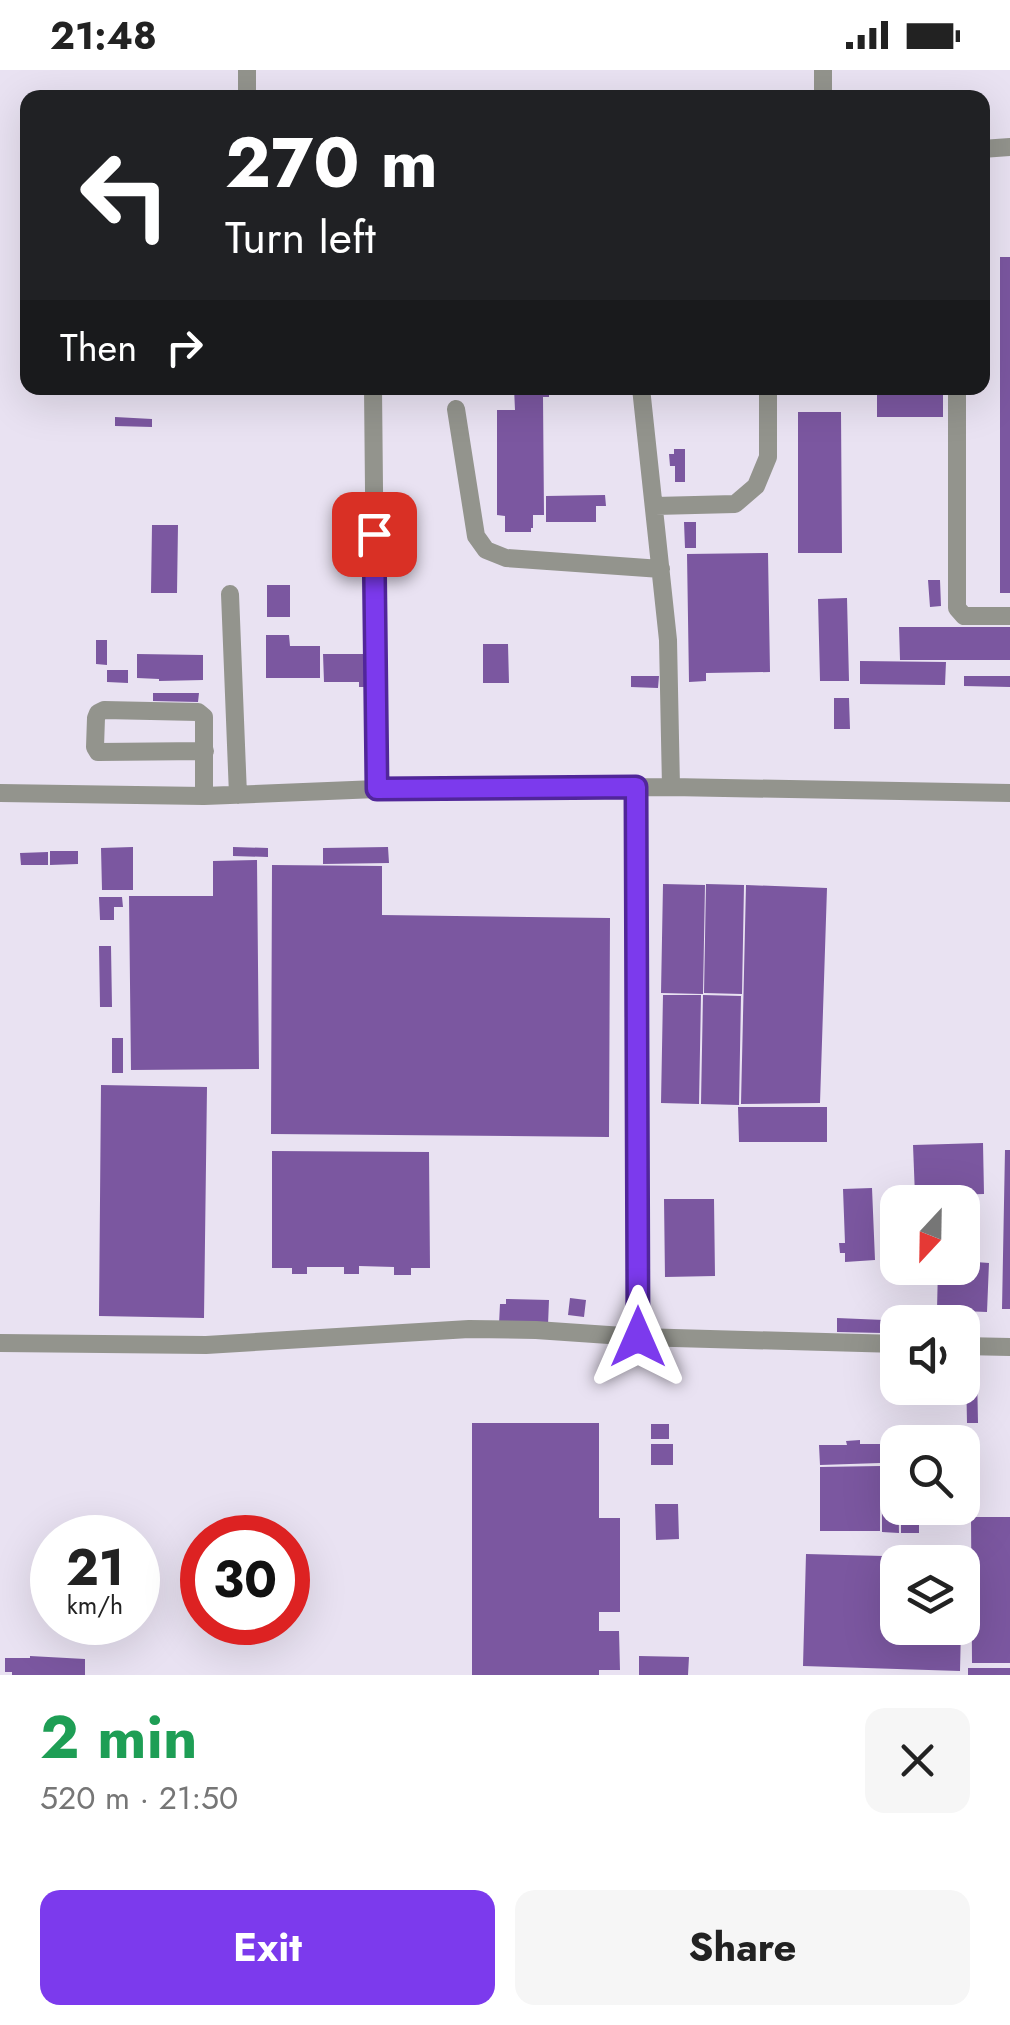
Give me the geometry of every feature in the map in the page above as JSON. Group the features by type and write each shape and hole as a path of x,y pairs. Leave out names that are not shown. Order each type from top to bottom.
{"street":[{"path":"373,395 377,789"},
{"path":"642,395 668,640 671,787"},
{"path":"655,506 735,504 756,486 768,456 768,395"},
{"path":"957,395 958,608 964,616 1010,616"},
{"path":"456,409 476,536 486,550 506,558 661,569"},
{"path":"230,594 238,795"},
{"path":"204,796 205,752 204,717 198,712 104,710 96,718 98,752 205,752"},
{"path":"636,787 638,1337"},
{"path":"0,793 204,796 377,789 671,787 1010,793"},
{"path":"0,1343 206,1345 469,1329 880,1344"},
{"path":"980,1346 1010,1347"}],"building":[{"path":"1000,257 1010,257 1010,593 1000,593"},
{"path":"514,395 549,395 543,397 544,515 533,515 531,532 505,532 505,516 497,515 497,410 515,410"},
{"path":"877,395 943,395 943,417 877,417"},
{"path":"798,412 841,412 842,553 798,553"},
{"path":"115,417 152,419 152,427 115,426"},
{"path":"674,449 685,449 685,482 675,482 675,466 670,466 669,454 674,454"},
{"path":"605,495 606,506 596,506 596,522 546,522 546,496"},
{"path":"684,522 696,522 696,548 685,548"},
{"path":"152,525 178,525 177,593 151,593"},
{"path":"768,553 770,672 706,673 706,681 689,682 687,554"},
{"path":"928,580 940,580 941,606 930,607"},
{"path":"267,585 290,585 290,617 267,617"},
{"path":"847,598 849,681 820,681 818,599"},
{"path":"899,627 1010,627 1010,660 900,660"},
{"path":"266,635 289,635 290,646 320,646 320,678 266,678"},
{"path":"96,640 107,640 107,665 96,664"},
{"path":"483,644 508,644 509,683 483,683"},
{"path":"137,654 203,655 203,680 137,678"},
{"path":"323,654 369,654 369,687 359,687 359,682 324,682"},
{"path":"860,661 946,662 945,685 860,684"},
{"path":"107,670 128,670 128,683 107,682"},
{"path":"631,676 659,676 658,688 631,687"},
{"path":"964,676 1010,676 1010,687 964,686"},
{"path":"153,693 199,693 198,702 153,701"},
{"path":"834,698 849,698 850,729 834,729"},
{"path":"133,847 133,890 102,890 101,848"},
{"path":"233,847 268,848 268,857 233,856"},
{"path":"388,847 389,863 323,864 323,848"},
{"path":"50,851 78,851 78,864 50,865"},
{"path":"48,852 48,865 21,865 20,853"},
{"path":"257,860 259,1069 131,1070 129,896 213,896 213,861"},
{"path":"272,865 382,866 382,915 610,918 609,1137 271,1134"},
{"path":"663,884 705,885 703,994 661,993"},
{"path":"706,884 744,885 742,994 704,993"},
{"path":"746,885 827,888 820,1103 741,1104"},
{"path":"99,897 122,897 123,907 114,907 114,920 100,920"},
{"path":"99,946 111,946 112,1007 100,1007"},
{"path":"663,995 701,995 699,1104 661,1103"},
{"path":"703,995 741,996 739,1105 701,1104"},
{"path":"112,1038 123,1038 123,1073 112,1073"},
{"path":"101,1085 207,1087 204,1318 99,1316"},
{"path":"738,1107 827,1107 827,1142 739,1142"},
{"path":"983,1143 984,1194 980,1194 980,1185 915,1185 913,1145"},
{"path":"1005,1150 1010,1150 1010,1309 1002,1309"},
{"path":"272,1151 429,1152 430,1268 411,1268 411,1275 394,1275 394,1267 359,1266 359,1274 344,1274 344,1267 307,1267 307,1274 292,1274 292,1268 272,1268"},
{"path":"872,1188 875,1260 845,1262 839,1243 845,1243 843,1189"},
{"path":"664,1199 714,1199 715,1276 665,1277"},
{"path":"980,1262 989,1263 987,1312 980,1312 980,1305 937,1305 938,1285 980,1285"},
{"path":"570,1298 586,1300 584,1317 568,1315"},
{"path":"506,1299 549,1300 548,1325 499,1324 500,1304 506,1304"},
{"path":"837,1318 880,1320 880,1333 837,1332"},
{"path":"967,1405 978,1405 978,1423 967,1423"},
{"path":"472,1423 599,1423 599,1518 620,1518 620,1612 599,1612 599,1631 619,1631 620,1670 599,1670 599,1675 472,1675"},
{"path":"651,1424 669,1424 669,1439 651,1439"},
{"path":"846,1441 880,1444 880,1463 820,1465 819,1445 847,1445"},
{"path":"651,1444 673,1444 673,1465 651,1465"},
{"path":"880,1466 880,1531 820,1531 820,1467"},
{"path":"655,1504 678,1504 679,1539 656,1540"},
{"path":"980,1517 1010,1517 1010,1663 972,1663 972,1645 980,1645 980,1545 971,1545 971,1525 980,1525"},
{"path":"882,1525 899,1525 899,1533 882,1532"},
{"path":"901,1525 919,1525 919,1533 901,1533"},
{"path":"806,1554 880,1556 880,1645 961,1645 960,1671 803,1666"},
{"path":"639,1656 689,1657 688,1675 639,1675"},
{"path":"5,1658 85,1659 85,1675 5,1672"},
{"path":"968,1668 1010,1668 1010,1675 968,1675"}],"route":[{"path":"374,534 377,789 636,787 638,1337"}]}
